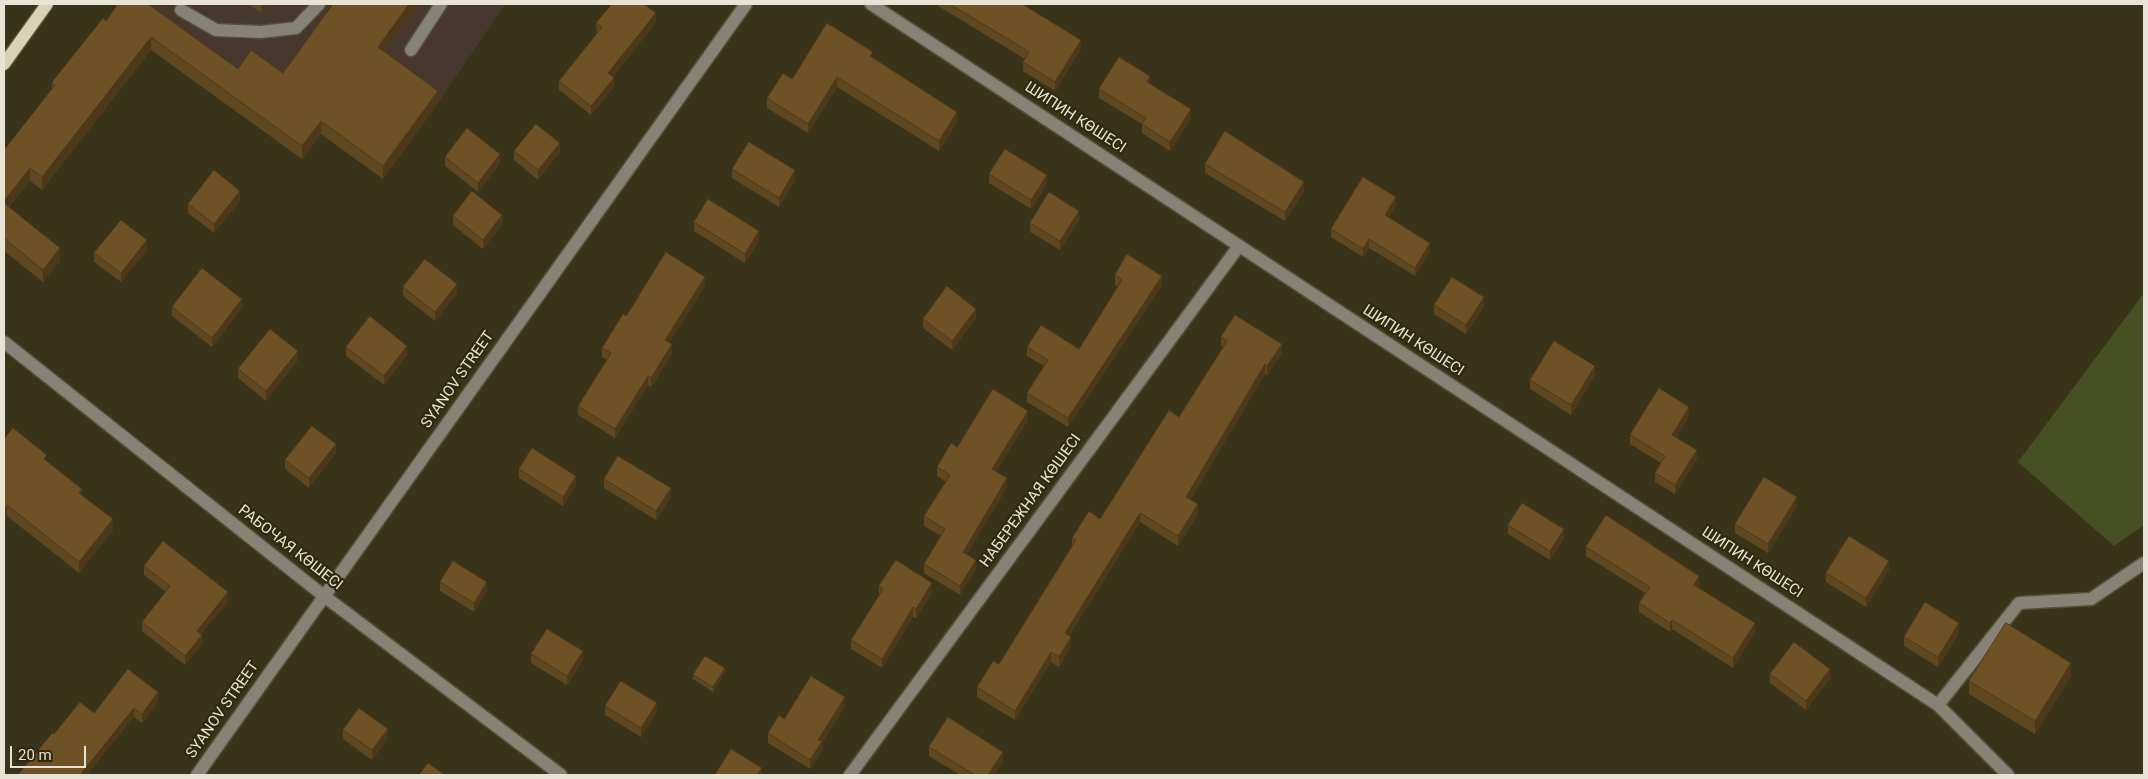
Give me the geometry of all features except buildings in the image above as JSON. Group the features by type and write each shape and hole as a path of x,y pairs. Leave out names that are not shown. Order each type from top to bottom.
{"main road":[{"path":"4,64 47,4"}],"street":[{"path":"182,10 216,30 261,32 296,28 319,4"},
{"path":"411,50 441,4"},
{"name":"SYANOV STREET","path":"197,775 746,4"},
{"name":"ШИПИН КӨШЕСІ","path":"871,4 1938,705 2008,775"},
{"name":"НАБЕРЕЖНАЯ КӨШЕСІ","path":"850,775 1239,246"},
{"name":"РАБОЧАЯ КӨШЕСІ","path":"4,342 324,596 561,775"},
{"path":"1938,705 2019,603 2091,599 2144,563"}],"shaded area":[{"path":"128,4 505,4 438,103 383,179 321,134 302,159 114,23"}],"green space":[{"path":"2144,293 2144,525 2114,546 2018,462"}]}
